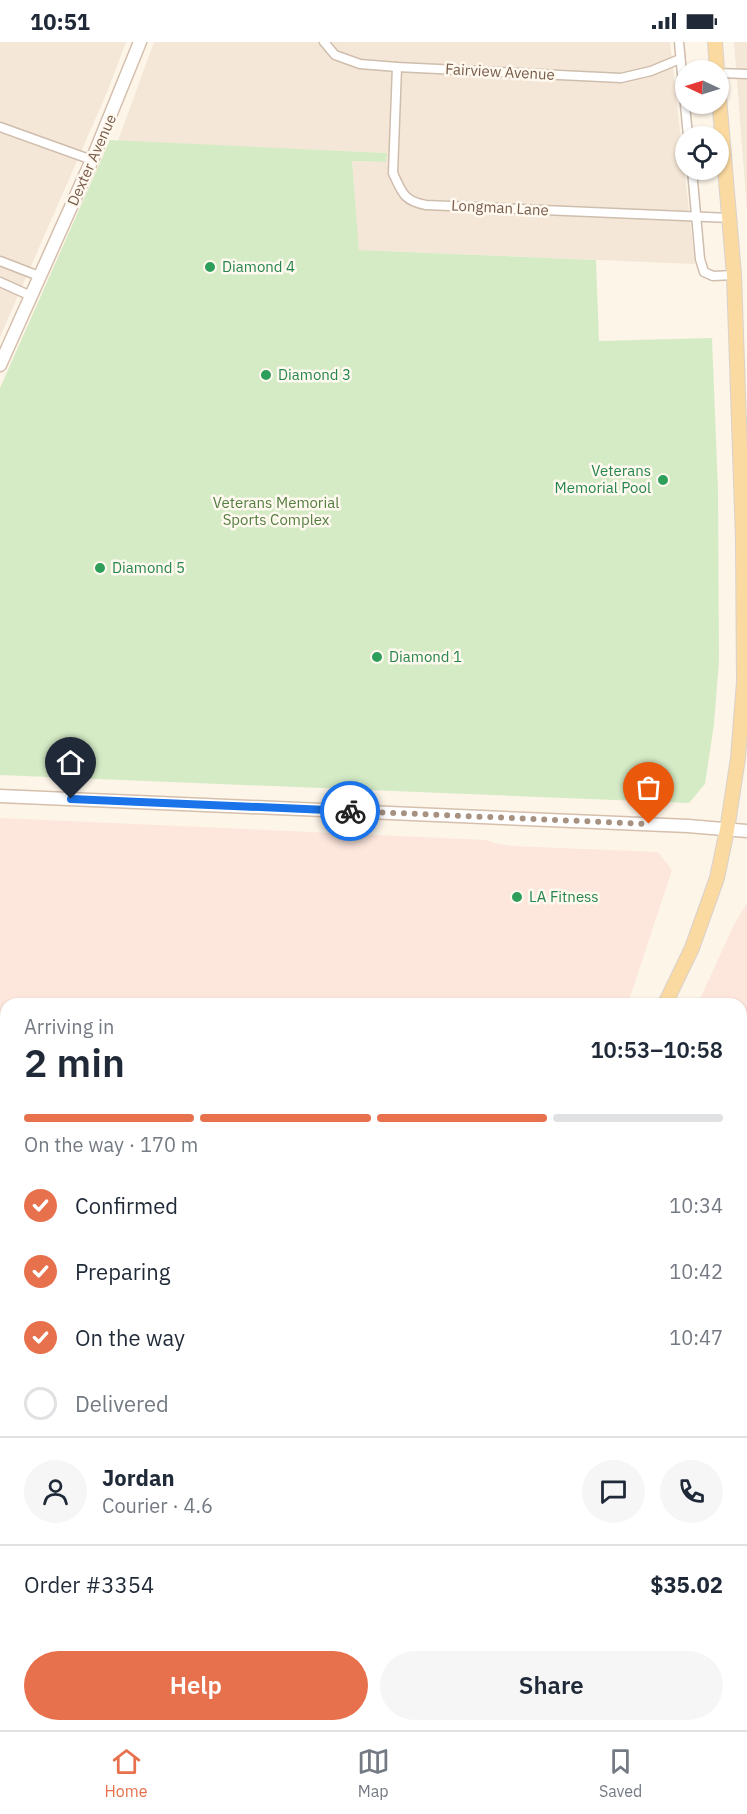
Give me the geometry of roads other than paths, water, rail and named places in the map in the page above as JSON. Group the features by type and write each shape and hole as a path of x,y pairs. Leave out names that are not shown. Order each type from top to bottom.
{"main road":[{"name":"Dexter Avenue","path":"0,365 92,160 140,42"},
{"path":"715,42 717,60"},
{"path":"668,998 695,940 717,878 738,758 744,682 745,540 742,372 721,114"},
{"path":"0,796 688,826 747,831"}],"street":[{"name":"Fairview Avenue","path":"324,42 335,55 360,64 621,78 651,71 680,59"},
{"path":"679,42 687,126"},
{"name":"Longman Lane","path":"397,67 393,173 400,190 412,202 426,205 730,218"},
{"path":"729,73 747,74"},
{"path":"0,127 92,160"},
{"path":"693,180 700,259 704,272 713,276 734,275"},
{"path":"0,261 39,276"},
{"path":"0,282 31,296"}],"place":[{"name":"Diamond 4","path":"210,267"},
{"name":"Diamond 3","path":"266,375"},
{"name":"Veterans Memorial Pool","path":"663,480"},
{"name":"Diamond 5","path":"100,568"},
{"name":"Diamond 1","path":"377,657"},
{"name":"LA Fitness","path":"517,897"}],"park label":[{"name":"Veterans Memorial Sports Complex","path":"276,512"}]}
